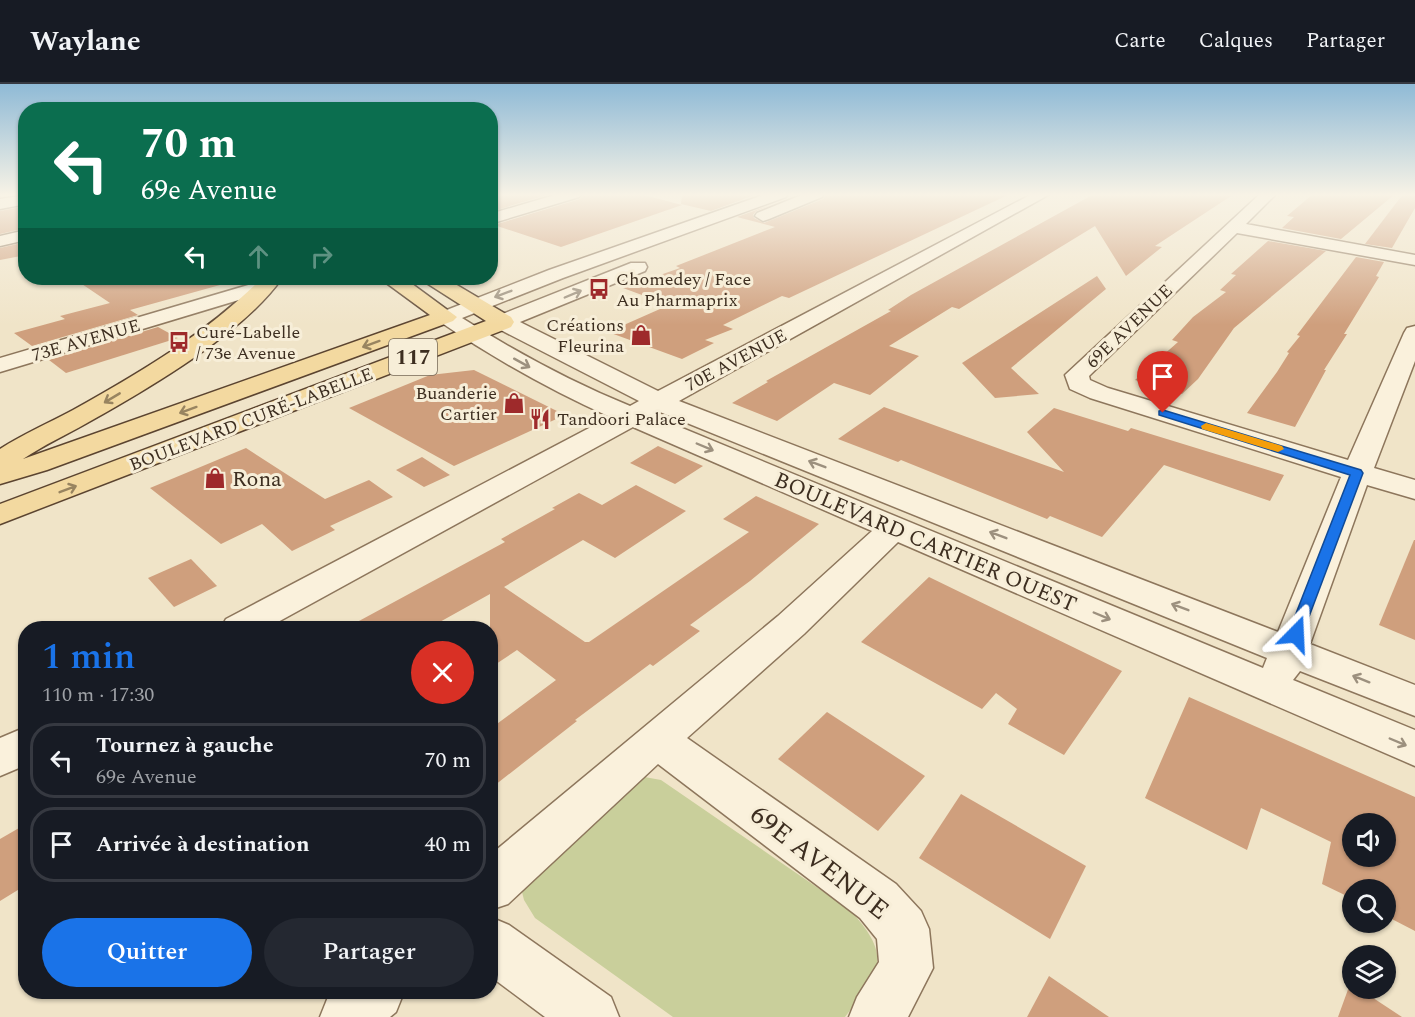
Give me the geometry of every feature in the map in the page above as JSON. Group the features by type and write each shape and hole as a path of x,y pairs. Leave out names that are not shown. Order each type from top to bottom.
{"main road":[{"path":"0,463 15,450 148,376 228,319 266,285"},
{"path":"402,285 446,317"},
{"path":"443,285 504,322"},
{"name":"BOULEVARD CURÉ-LABELLE","path":"0,475 48,460 446,317"},
{"name":"BOULEVARD CURÉ-LABELLE","path":"0,515 504,322"}],"street":[{"path":"0,241 18,238"},
{"name":"BOULEVARD CURÉ-LABELLE","path":"446,317 659,238"},
{"name":"70E AVENUE","path":"251,621 963,238"},
{"name":"69E AVENUE","path":"1222,238 1077,375 1079,384 1099,393 1357,473"},
{"path":"1291,238 1415,260"},
{"path":"504,322 653,260"},
{"name":"73E AVENUE","path":"0,365 260,285"},
{"name":"73E AVENUE","path":"171,314 209,313 228,319"},
{"name":"BOULEVARD CARTIER OUEST","path":"446,317 471,334 566,387 646,409 1290,650 1415,701"},
{"name":"BOULEVARD CARTIER OUEST","path":"504,322 646,409 894,528 1415,749"},
{"path":"1274,689 1357,473 1415,333"},
{"path":"1357,473 1415,490"},
{"path":"498,880 657,739 791,625 894,528"},
{"name":"69E AVENUE","path":"657,739 878,901 903,929 906,968 877,1017"},
{"path":"0,758 18,748"},
{"path":"498,949 591,1017"},
{"path":"348,1017 368,999"}],"green space":[{"path":"639,776 661,780 850,910 864,926 873,940 877,953 877,964 866,988 845,1017 673,1017 535,918 524,900 520,884"}],"building":[{"path":"532,238 588,238 561,247"},
{"path":"748,238 917,238 789,298 782,296 723,325 733,329 705,340 714,343 682,359 608,332 669,305 623,288 680,268 676,266"},
{"path":"1015,238 1076,238 959,309 952,307 889,346 919,356 870,395 834,383 777,421 732,403 768,382 766,381 891,311 888,310"},
{"path":"1102,238 1168,238 1155,246 1162,247 1126,276"},
{"path":"1370,238 1398,238 1392,248 1365,244"},
{"path":"1268,241 1326,251 1234,328 1198,379 1182,394 1135,380 1178,342 1172,340 1193,317 1226,292 1220,290 1236,275 1231,274"},
{"path":"18,244 18,257 0,260 0,248"},
{"path":"1356,257 1384,262 1376,276 1379,277 1344,334 1347,334 1324,370 1326,370 1295,427 1247,413 1300,336 1297,335"},
{"path":"1097,276 1106,289 1011,368 1039,394 995,398 962,363"},
{"path":"83,285 220,285 130,310 138,315 32,346 14,333 65,319 60,316 110,303"},
{"path":"158,327 178,338 66,373 49,360"},
{"path":"474,370 565,415 454,466 349,408 430,375"},
{"path":"884,407 1064,472 1027,432 1054,408 1128,431 1131,428 1284,475 1270,501 1164,465 1102,537 1050,516 1047,519 901,460 898,462 838,439"},
{"path":"658,446 703,466 675,484 630,463"},
{"path":"246,448 325,499 369,480 393,497 330,526 335,530 292,551 262,524 221,544 150,488"},
{"path":"422,457 450,475 424,487 396,470"},
{"path":"636,485 686,511 615,558 583,540 504,587 585,642 589,642 749,532 723,519 756,496 819,524 750,581 690,625 700,631 653,666 650,664 575,720 577,721 498,783 498,723 556,680 517,650 498,663 498,621 490,621 490,594 442,621 359,621 505,542 501,539 579,493 602,505"},
{"path":"1415,540 1415,640 1379,625"},
{"path":"191,559 217,586 174,607 148,578"},
{"path":"929,577 1122,671 1064,755 1008,724 1017,709 996,693 982,709 861,642"},
{"path":"1189,697 1415,797 1415,931 1396,921 1396,879 1342,879 1342,894 1322,884 1331,842 1261,808 1247,850 1145,798"},
{"path":"827,712 925,776 878,831 778,759"},
{"path":"961,794 1086,866 1050,939 919,858"},
{"path":"18,829 18,890 0,901 0,839"},
{"path":"1049,976 1109,1017 1027,1017"},
{"path":"1345,999 1375,999 1402,1017 1338,1017"}],"slow traffic":[{"path":"1206,426 1278,449"}],"place":[{"name":"Chomedey / Face Au Pharmaprix","path":"599,289"},
{"name":"Créations Fleurina","path":"641,335"},
{"name":"Curé-Labelle / 73e Avenue","path":"179,342"},
{"name":"Buanderie Cartier","path":"514,403"},
{"name":"Tandoori Palace","path":"540,419"},
{"name":"Rona","path":"215,478"}],"route":[{"path":"1163,413 1357,473 1296,634"}]}
